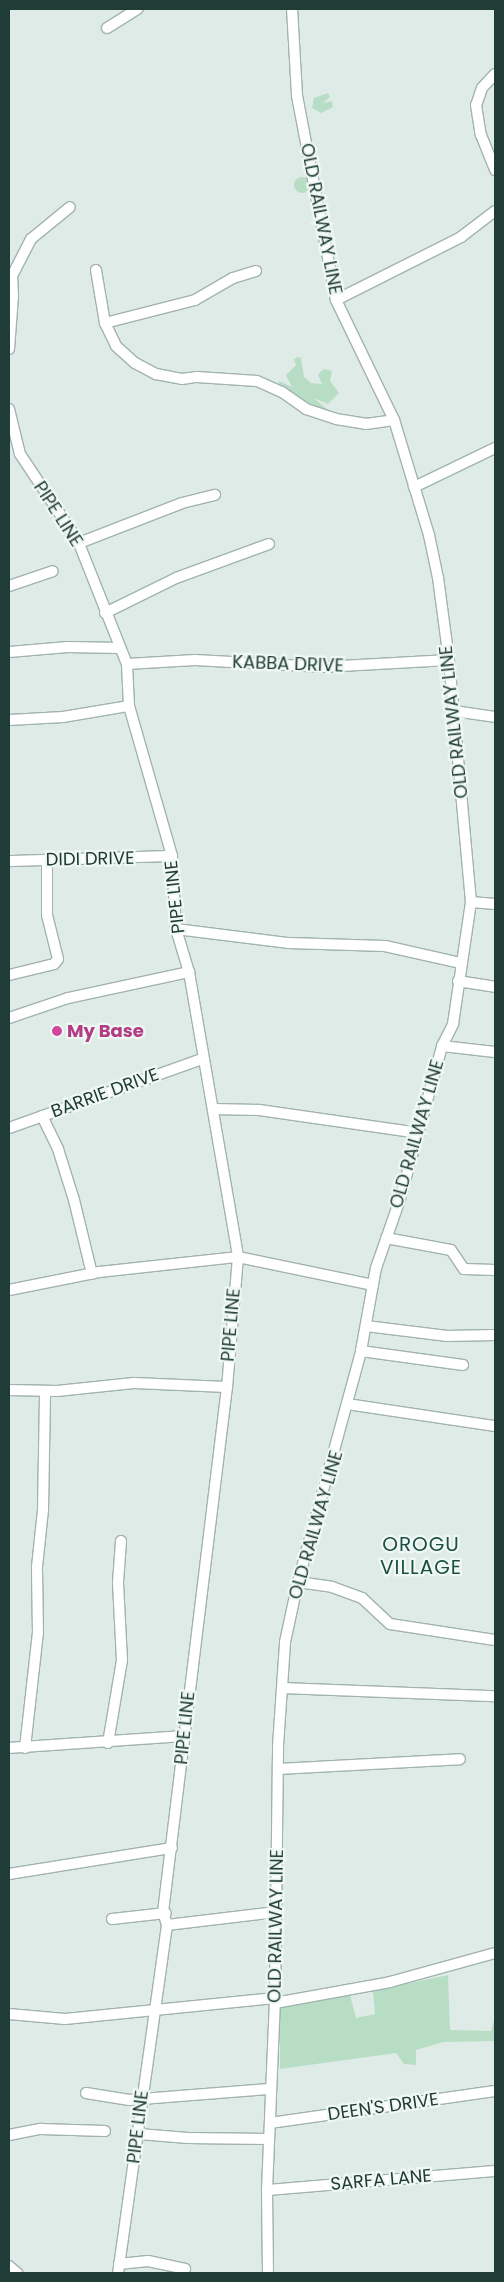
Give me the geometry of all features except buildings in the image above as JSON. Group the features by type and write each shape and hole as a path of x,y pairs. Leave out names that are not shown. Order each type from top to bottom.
{"street":[{"path":"107,28 138,9"},
{"name":"OLD RAILWAY LINE","path":"268,2273 269,2089 275,2000 278,1769 285,1642 298,1582 362,1351 373,1285 442,1046 453,1024 471,902 449,660 438,578 394,420 336,300 297,95 292,9"},
{"path":"495,74 482,88 476,105 481,135 495,170"},
{"path":"9,349 10,275 31,239 70,207"},
{"path":"336,300 461,237 495,211"},
{"path":"96,270 105,323 116,346 135,363 156,374 182,379 197,376 257,380 282,392 306,409 336,419 366,424 394,420"},
{"path":"105,323 195,300 233,278 256,272"},
{"name":"PIPE LINE","path":"9,409 24,463 79,543 105,613 127,664 129,706 172,856 176,929 189,972 202,1059 213,1109 238,1257 227,1387 163,1912 166,1913 167,1925 140,2100 139,2134 119,2269"},
{"path":"414,487 495,448"},
{"path":"79,543 182,503 215,496"},
{"path":"105,613 176,578 269,544"},
{"path":"9,586 53,571"},
{"path":"9,652 68,647 120,648"},
{"name":"KABBA DRIVE","path":"127,664 195,660 322,667 449,660"},
{"path":"9,720 63,717 129,706"},
{"path":"454,711 495,717"},
{"name":"DIDI DRIVE","path":"9,861 172,856"},
{"path":"9,975 54,964 58,959 47,915 47,860"},
{"path":"471,902 495,904"},
{"path":"176,929 224,932 289,943 385,946 461,963"},
{"path":"9,1018 68,998 189,972"},
{"path":"458,981 495,987"},
{"path":"442,1046 495,1052"},
{"name":"BARRIE DRIVE","path":"9,1128 202,1059"},
{"path":"213,1109 259,1110 418,1133"},
{"path":"42,1116 58,1149 74,1200 92,1274"},
{"path":"386,1238 451,1250 464,1269 495,1270"},
{"path":"9,1290 92,1274 238,1257 373,1285"},
{"path":"366,1326 447,1336 495,1335"},
{"path":"362,1351 463,1365"},
{"path":"9,1390 45,1391 134,1383 227,1387"},
{"path":"25,1748 38,1633 36,1567 43,1510 45,1391"},
{"path":"347,1404 495,1426"},
{"path":"108,1743 122,1660 118,1584 121,1541"},
{"path":"298,1582 332,1587 362,1598 390,1624 495,1640"},
{"path":"282,1688 495,1696"},
{"path":"9,1748 108,1743 183,1736"},
{"path":"278,1769 460,1759"},
{"path":"9,1874 172,1848"},
{"path":"167,1925 276,1912"},
{"path":"112,1919 166,1913"},
{"path":"9,2014 65,2019 275,2000 390,1982 495,1953"},
{"path":"86,2093 140,2100 269,2089"},
{"name":"DEEN'S DRIVE","path":"270,2123 495,2090"},
{"path":"9,2136 41,2129 104,2131"},
{"path":"139,2134 188,2138 269,2139"},
{"name":"SARFA LANE","path":"267,2190 495,2171"},
{"path":"119,2269 148,2261 185,2269"},
{"path":"9,2266 17,2273"}],"green space":[{"path":"328,93 330,97 323,103 332,101 333,107 321,113 312,108 314,98"},
{"path":"302,177 310,185 302,193 294,185"},
{"path":"301,358 304,377 311,383 322,384 318,375 321,371 325,369 332,371 330,381 339,393 328,404 314,398 330,412 309,408 278,386 279,381 292,387 286,375 296,365 294,359"},
{"path":"448,1975 450,2030 491,2031 495,2017 495,2041 443,2042 416,2050 416,2065 404,2064 396,2053 280,2069 280,2008 350,1995 356,2018 375,2014 373,1991"}],"place":[{"name":"My Base","path":"57,1031"}],"district":[{"name":"OROGU VILLAGE","path":"421,1556"}]}
